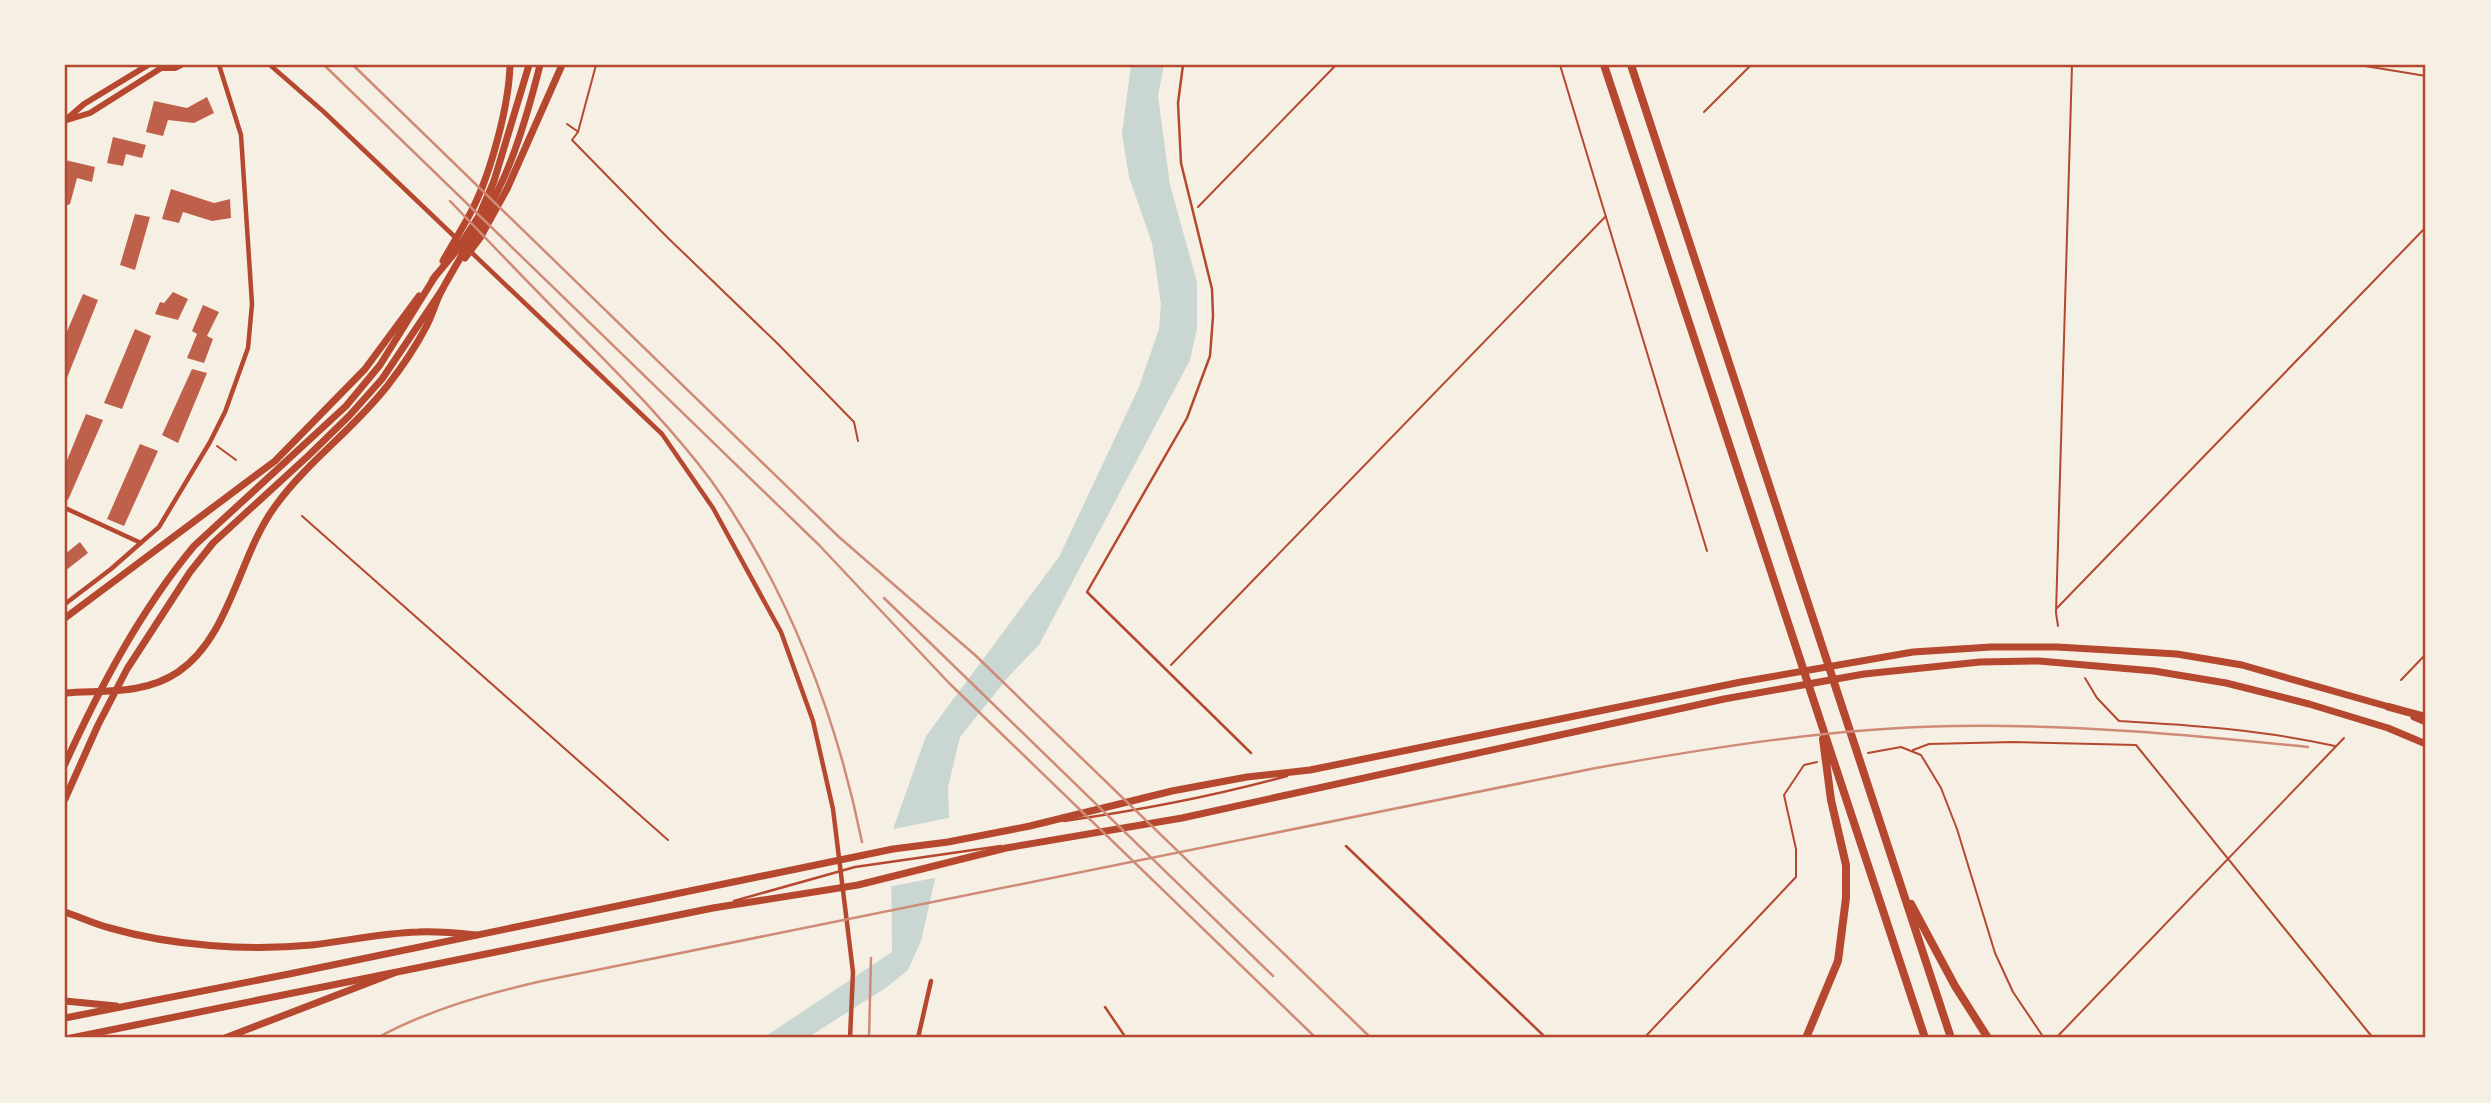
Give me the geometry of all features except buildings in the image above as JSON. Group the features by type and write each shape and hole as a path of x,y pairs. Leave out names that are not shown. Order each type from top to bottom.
{"highway":[{"path":"1604,65 1925,1038"},
{"path":"1631,65 1951,1038"},
{"path":"2389,706 2426,720"},
{"path":"1806,1038 1838,961 1846,898 1846,865 1831,800 1820,719"},
{"path":"1900,883 1955,986 1988,1038"}],"main road":[{"path":"66,120 84,104 148,65"},
{"path":"66,120 90,113 163,67 175,68 181,65"},
{"path":"65,764 114,665 176,568 194,546 346,406 380,365 436,275 473,208 498,130 510,77 510,65"},
{"path":"65,618 275,461 365,369 457,250 479,216 494,181 529,65"},
{"path":"65,693 140,689 162,681 180,671 200,653 213,636 254,539 276,505 304,471 353,426 389,383 426,328 442,290 501,184 519,137 540,65"},
{"path":"65,799 127,669 190,572 213,543 349,416 382,379 480,238 507,189 562,65"},
{"path":"65,1018 893,849 948,842 1030,826 1155,795 1237,779 1310,770 1741,682 1913,652 2070,647 2177,654 2242,665 2389,706"},
{"path":"71,1038 713,908 876,882 974,855 1136,827 1724,699 1864,674 1980,662 2039,661 2154,671 2226,683 2309,704 2388,728 2426,744"},
{"path":"65,912 110,928 147,936 232,946 310,945 414,932 440,931 476,935"},
{"path":"225,1038 394,973"},
{"path":"65,1001 127,1007"}],"street":[{"path":"65,604 159,527 225,412 248,348 251,304 241,135 219,65"},
{"path":"270,65 662,434 713,508 781,632 813,721 833,809 853,972 850,1038"},
{"path":"65,508 141,542"},
{"path":"918,1038 931,981"}],"lane":[{"path":"1183,65 1178,103 1181,163 1212,289 1210,356 1187,418 1087,592 1251,753"},
{"path":"1030,826 1149,809 1310,770"},
{"path":"713,908 855,867 1049,840"},
{"path":"1346,846 1546,1038"},
{"path":"1105,1007 1126,1038"}],"path":[{"path":"596,65 578,132 572,140 854,422 858,441"},
{"path":"1193,213 1336,65"},
{"path":"1560,65 1707,551"},
{"path":"1704,113 1751,65"},
{"path":"2058,626 2056,609 2073,65"},
{"path":"2359,65 2426,76"},
{"path":"567,124 578,132"},
{"path":"1166,670 1606,216"},
{"path":"2056,609 2426,227"},
{"path":"210,442 236,460"},
{"path":"302,516 668,840"},
{"path":"2401,680 2426,654"},
{"path":"2085,678 2097,698 2119,721 2204,726 2299,738 2336,746"},
{"path":"2056,1038 2344,738"},
{"path":"1911,751 1929,744 2013,742 2136,745 2373,1038"},
{"path":"1865,754 1901,747 1921,755 1941,788 1957,829 1994,953 2013,992 2044,1038"},
{"path":"1644,1038 1796,877 1796,849 1784,795 1804,765 1816,762"}],"shaded area":[{"path":"1131,65 1164,65 1158,96 1170,185 1197,282 1197,329 1190,360 1039,645 1010,675 960,737 948,787 949,817 921,941 908,970 887,987 807,1038 763,1038 892,952 891,835 926,736 1059,557 1139,387 1159,329 1161,304 1152,243 1129,177 1122,134"}],"pier":[{"path":"953,817 939,877 888,887 889,830"}],"waterway":[{"path":"2420,65 2426,66"}],"railway":[{"path":"324,65 819,545 949,683 1316,1038"},
{"path":"353,65 839,537 975,655 1371,1038"},
{"path":"450,201 665,424 710,479 738,520 785,607 823,699 838,746 862,842"},
{"path":"884,598 1273,976"},
{"path":"377,1038 416,1019 457,1004 542,981 1596,768 1729,746 1864,730 1999,726 2132,731 2308,747"},
{"path":"869,1038 871,958"}]}
